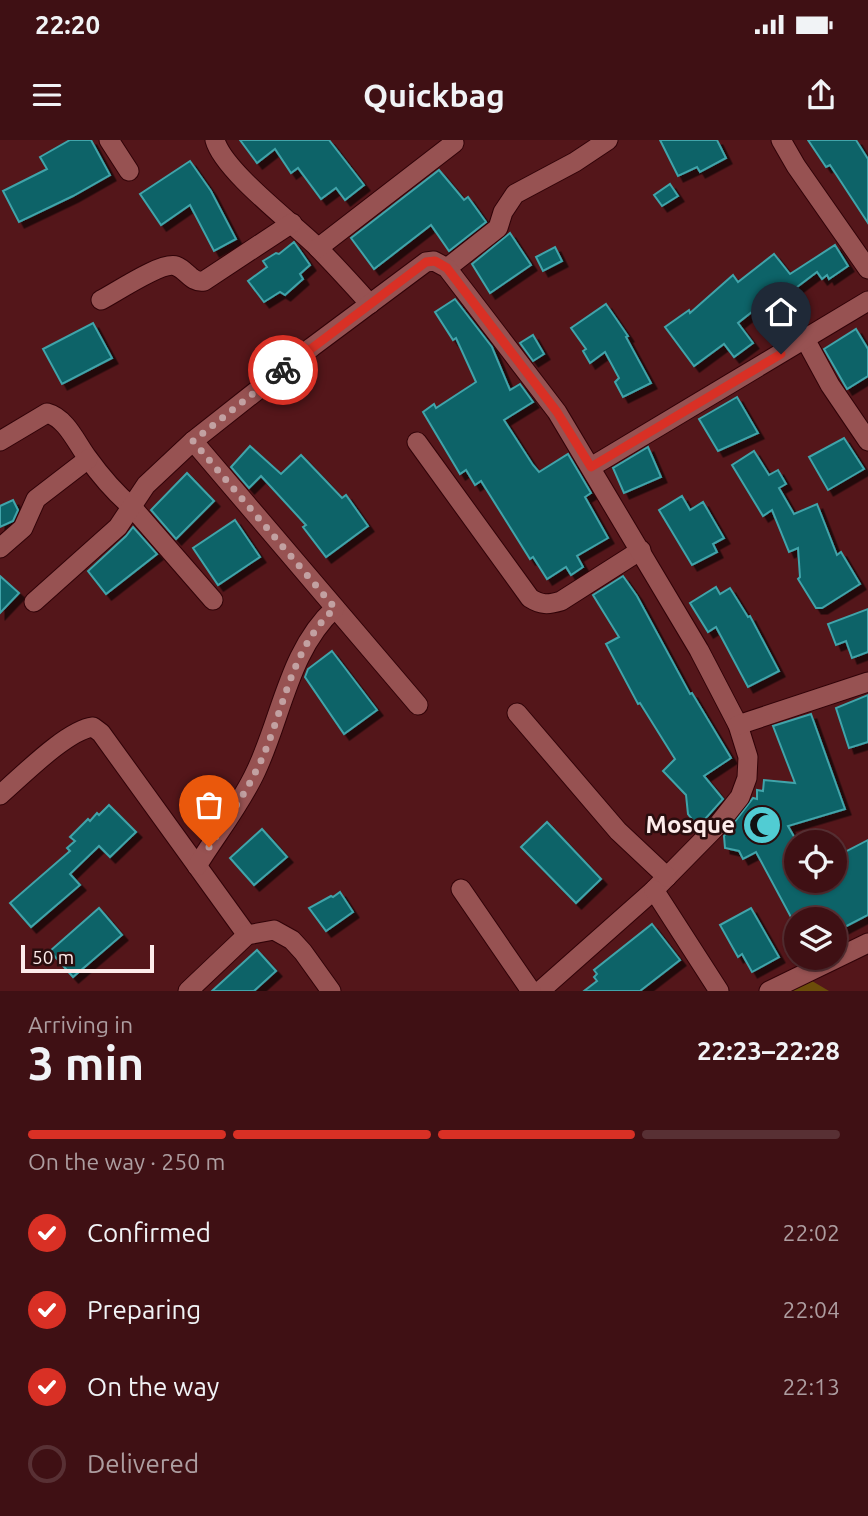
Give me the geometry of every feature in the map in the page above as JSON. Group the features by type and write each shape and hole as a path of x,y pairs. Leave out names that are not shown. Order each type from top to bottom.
{"street":[{"path":"109,140 129,171"},
{"path":"215,140 237,173 318,248 370,304"},
{"path":"447,268 498,228 503,212 514,194 576,162 608,140"},
{"path":"781,140 796,166 868,269"},
{"path":"318,248 454,142"},
{"path":"101,300 166,265 179,267 195,281 204,281 292,223"},
{"path":"34,602 118,527 146,485 193,441 426,262 435,261 447,268 557,412 591,467 699,650 738,725 748,757 747,778 740,797 661,884 540,991"},
{"path":"591,467 868,301"},
{"path":"805,339 830,384 868,440"},
{"path":"0,441 51,414 69,430 120,497 132,507 214,600"},
{"path":"193,441 418,705"},
{"path":"416,442 530,598 541,604 551,605 561,601 641,550"},
{"path":"0,548 23,528 36,499 88,458"},
{"path":"197,866 255,773 276,723 296,662 323,619 335,608"},
{"path":"738,725 868,682"},
{"path":"517,713 661,884 719,991"},
{"path":"0,795 68,737 84,728 93,727 101,733 247,935"},
{"path":"461,889 530,991"},
{"path":"188,991 247,935 274,930 292,940 331,991"},
{"path":"769,991 868,943"}],"shaded area":[{"path":"807,978 829,991 781,991"}],"building":[{"path":"70,140 91,140 110,175 19,222 3,191 47,169 40,157"},
{"path":"240,140 329,140 364,185 345,200 336,188 321,199 298,168 291,173 275,149 257,163"},
{"path":"660,140 717,140 726,158 700,172 697,167 678,176"},
{"path":"808,140 856,140 868,159 868,223 830,165 826,167"},
{"path":"190,161 211,191 236,239 214,251 190,205 161,225 140,194"},
{"path":"439,170 464,200 468,197 486,222 449,251 431,225 374,269 351,238"},
{"path":"670,184 678,196 662,206 654,195"},
{"path":"510,233 531,265 490,293 472,264"},
{"path":"294,242 310,265 300,274 303,279 285,295 280,292 264,302 248,281 267,267 263,261 276,253 279,254"},
{"path":"835,245 848,266 829,279 827,275 822,279 817,272 772,306 767,300 738,323 753,343 734,357 724,344 694,366 665,327 689,310 690,313 733,275 738,282 774,254 790,274"},
{"path":"555,247 562,261 543,271 536,257"},
{"path":"455,299 492,347 510,390 520,384 533,402 504,420 533,465 539,472 568,454 591,493 585,497 608,538 577,556 583,567 571,575 566,567 547,579 533,557 530,559 481,481 475,485 466,470 460,474 423,412 434,404 436,408 476,382 456,338 453,340 435,312"},
{"path":"606,304 628,336 626,337 651,383 623,397 615,382 619,378 605,352 590,363 583,351 586,349 571,328"},
{"path":"93,323 112,358 62,384 43,349"},
{"path":"856,329 868,349 868,376 847,389 824,349"},
{"path":"533,335 544,354 533,361 520,343"},
{"path":"737,397 758,433 718,451 699,419"},
{"path":"844,438 864,469 828,490 809,457"},
{"path":"250,446 281,474 301,455 342,498 346,495 368,526 326,557 303,527 306,525 261,476 249,488 231,467"},
{"path":"648,447 661,477 624,493 613,468"},
{"path":"754,451 769,475 778,470 786,484 779,488 794,514 817,504 837,555 841,552 860,584 822,608 816,608 798,579 798,548 789,552 772,510 763,516 732,465"},
{"path":"187,473 214,501 176,539 151,510"},
{"path":"682,496 690,510 703,502 724,538 713,544 717,552 692,565 659,510"},
{"path":"13,500 18,510 13,521 0,527 0,506"},
{"path":"235,520 260,557 218,585 193,548"},
{"path":"133,527 157,554 106,594 88,571"},
{"path":"0,576 19,593 0,613"},
{"path":"623,576 637,596 690,694 692,693 731,758 704,776 723,799 698,827 688,814 686,795 663,771 675,759 640,703 638,704 606,644 619,637 593,595"},
{"path":"716,587 720,594 730,588 748,617 750,616 779,671 748,687 716,627 708,632 690,603"},
{"path":"868,609 868,652 852,658 846,641 836,645 828,624"},
{"path":"332,651 377,710 344,734 305,677 308,669"},
{"path":"868,695 868,742 849,748 836,708"},
{"path":"811,714 845,809 788,826 790,830 784,830 784,893 847,893 847,851 868,840 868,915 847,926 847,907 786,907 756,852 743,859 739,851 725,848 724,836 753,798 757,799 757,790 763,791 764,780 795,783 773,726"},
{"path":"109,805 136,832 110,857 99,846 70,874 80,885 31,927 10,903 70,851 67,848 75,841 70,837 88,819 90,821 97,813 99,815"},
{"path":"547,822 601,879 576,903 521,847"},
{"path":"262,829 287,857 254,885 230,858"},
{"path":"340,892 353,912 326,931 309,908"},
{"path":"99,908 122,935 73,977 50,951"},
{"path":"751,908 779,957 752,972 742,954 738,957 720,925"},
{"path":"652,924 680,960 640,991 584,991 597,981 594,970"},
{"path":"257,950 276,971 254,991 212,991"}],"way so far":[{"path":"209,847 255,773 276,723 296,662 323,619 335,608 193,441 283,370"}],"place":[{"name":"Mosque","path":"762,825"}],"route":[{"path":"283,370 426,262 435,261 447,268 557,412 591,467 781,354"}]}
